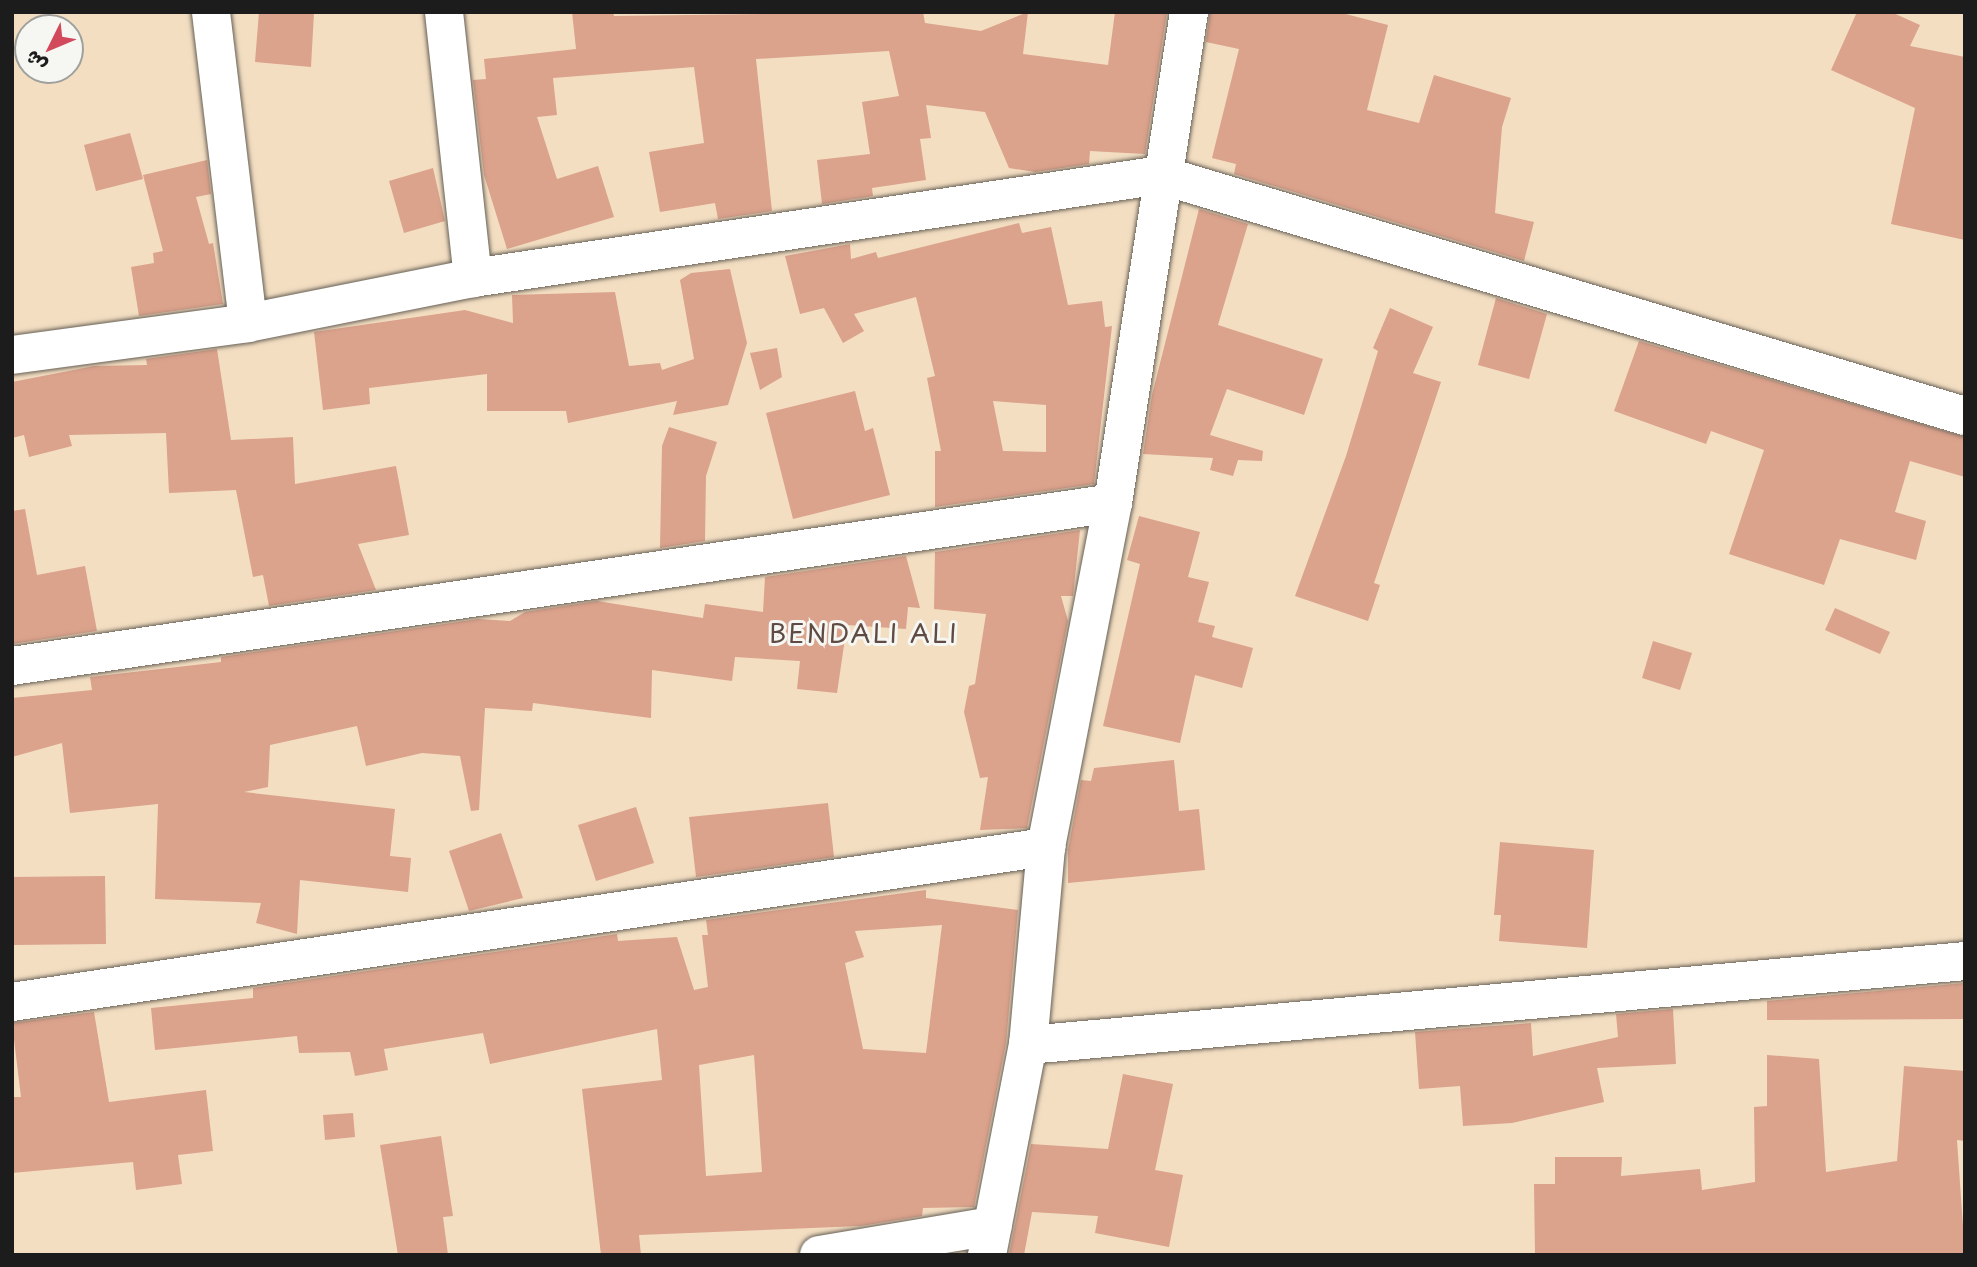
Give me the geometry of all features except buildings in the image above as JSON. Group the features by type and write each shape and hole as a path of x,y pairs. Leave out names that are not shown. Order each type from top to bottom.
{"street":[{"path":"211,12 248,323"},
{"path":"444,12 473,278"},
{"path":"819,1255 990,1240 1028,1045 1046,847 1114,503 1161,175 1189,12"},
{"path":"12,355 248,323 473,278 1161,175 1965,416"},
{"path":"12,666 1114,503"},
{"path":"12,1002 1046,847"},
{"path":"1028,1045 1965,961"}],"district":[{"name":"BENDALI ALI","path":"864,633"}]}
